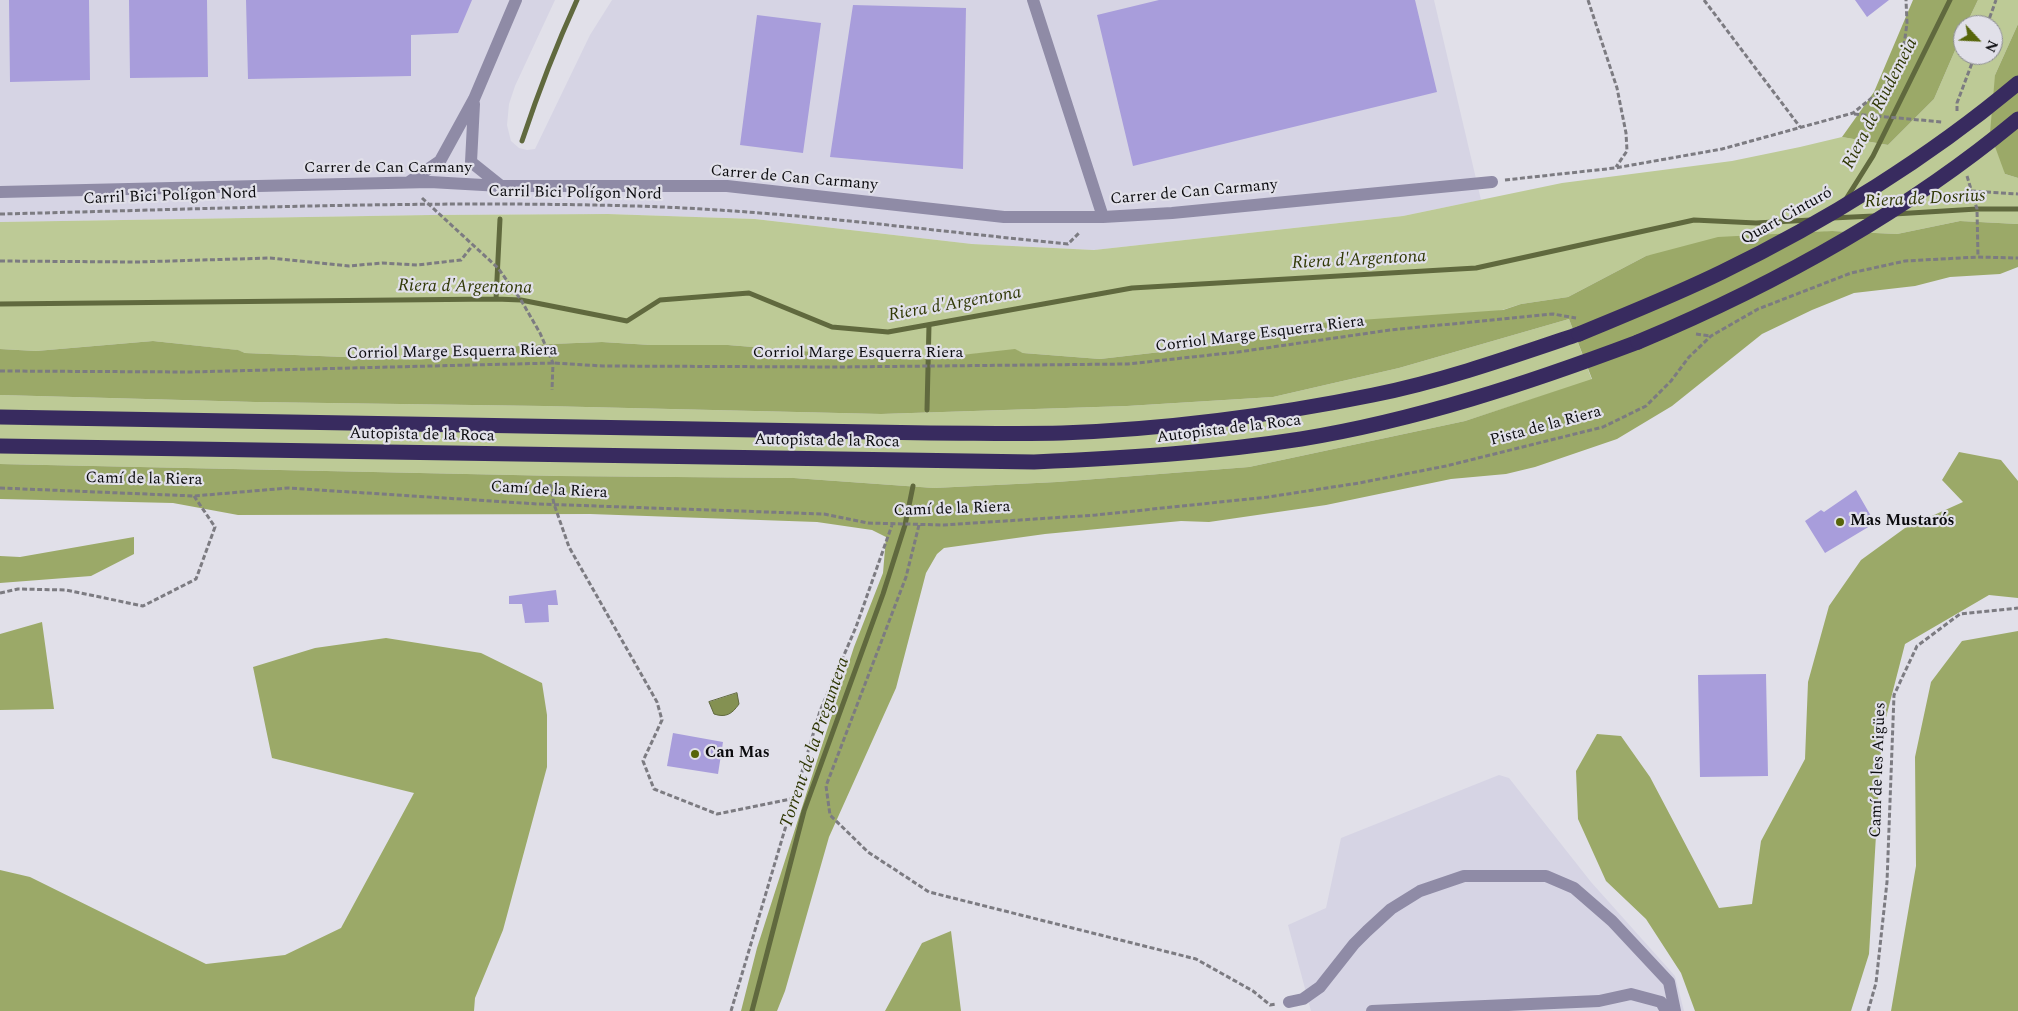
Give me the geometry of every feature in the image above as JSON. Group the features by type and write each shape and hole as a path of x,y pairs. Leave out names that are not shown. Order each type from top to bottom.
{"highway":[{"name":"Quart Cinturó","path":"1579,334 1660,301 1721,272 1850,202 1907,165 2018,82"},
{"name":"Autopista de la Roca","path":"0,446 1034,462 1153,457 1222,450 1303,438 1396,419 1491,394 1557,373 1690,320 1756,288 1899,205 1975,153 2018,119"},
{"name":"Autopista de la Roca","path":"0,417 930,433 1061,433 1142,428 1241,418 1375,395 1444,377 1579,334"}],"street":[{"path":"406,184 440,161 474,99 516,0"},
{"path":"1033,0 1103,217"},
{"path":"474,99 471,162 500,186"},
{"name":"Carrer de Can Carmany","path":"0,192 430,182 500,186 727,186 1004,217 1103,217 1172,213 1492,182"},
{"path":"1289,1002 1303,999 1320,987 1354,944 1368,930 1391,909 1420,891 1464,876 1546,876 1574,888 1612,921 1669,982 1675,1011"},
{"path":"1372,1011 1598,1001 1631,994 1661,1002 1666,1011"}],"path":[{"path":"1588,0 1618,88 1626,133 1627,151 1615,168"},
{"path":"1704,0 1800,127"},
{"path":"1853,114 1889,84 1903,53 1907,23 1906,0"},
{"path":"1991,15 1996,0"},
{"path":"1957,103 1972,65"},
{"path":"1492,182 1615,168 1722,149 1853,114 1947,123"},
{"path":"406,184 498,268 521,300 540,332 553,363 552,390"},
{"path":"1978,257 1977,209 1972,191 2018,194"},
{"name":"Carril Bici Polígon Nord","path":"0,214 362,204 635,206 760,214 1068,244 1081,231"},
{"path":"0,261 136,262 270,258 349,266 382,264 417,265 461,260 473,245"},
{"name":"Pista de la Riera","path":"1096,515 1268,497 1358,483 1446,466 1603,427 1646,406 1672,381 1689,358 1711,336 1758,310 1852,273 1905,261 1978,257 2018,258"},
{"name":"Corriol Marge Esquerra Riera","path":"0,371 189,372 553,363 603,366 837,367 1128,364 1238,352 1390,330 1553,314 1583,319"},
{"path":"1691,334 1711,336"},
{"path":"550,484 554,504 569,547 657,702 662,720 643,761 654,789 717,814 796,798"},
{"name":"Camí de la Riera","path":"0,488 194,496 288,488 554,504 824,514 868,523 892,525 944,526 1096,515"},
{"path":"0,593 18,589 66,590 143,606 196,578 215,527 194,496"},
{"path":"731,1011 796,798 820,711 856,627 892,525"},
{"path":"919,525 906,576 826,786 830,816 868,852 930,892 1196,959 1253,991 1270,1005 1289,1002"},
{"name":"Camí de les Aigües","path":"1868,1011 1876,983 1887,882 1894,695 1917,646 1960,614 2018,608"}],"shaded area":[{"path":"0,0 555,0 515,86 509,104 507,125 511,141 519,148 527,150 535,149 590,35 612,0 1434,0 1481,200 1403,216 1094,250 972,244 755,219 608,214 0,222"},
{"path":"1913,0 1978,0 1971,15 1953,15 1953,55 1934,99 1888,145 1842,137 1874,92"},
{"path":"1978,0 2018,0 2018,24 2003,57 2003,15 1971,15"},
{"path":"2018,24 2018,178 2005,174 1990,133 1995,75 2000,65 2003,65 2003,57"},
{"path":"1953,55 1953,65 2000,65 1995,75 2005,174 2018,178 2018,224 1960,221 1897,234 1832,231 1646,256 1568,297 1521,304 1493,313 1317,323 1204,347 1100,359 1023,353 1015,350 916,360 728,345 651,345 602,342 525,345 419,360 245,353 237,350 153,341 36,351 0,349 0,222 608,214 755,219 972,244 1094,250 1403,216 1562,183 1732,161 1842,137 1888,145 1934,99"},
{"path":"1960,221 2018,224 2018,267 2000,274 1950,277 1915,286 1854,293 1812,310 1762,334 1672,406 1617,439 1535,467 1506,474 1451,479 1326,505 1209,522 1181,521 1045,534 944,548 937,554 926,573 896,688 829,837 785,991 777,1011 741,1011 757,948 813,773 854,647 883,573 886,537 872,530 817,522 590,514 238,515 173,503 0,499 0,464 560,476 794,478 934,488 1057,482 1249,467 1465,421 1592,379 1569,319 1399,368 1273,397 1127,406 881,414 544,406 255,402 0,395 0,349 36,351 153,341 238,350 245,353 419,360 525,345 602,342 651,345 728,345 916,360 1015,349 1023,353 1100,359 1204,347 1317,323 1503,310 1521,304 1568,297 1646,256 1718,237 1832,231 1897,234"},
{"path":"1569,319 1592,380 1465,421 1249,467 1057,482 934,488 794,478 560,476 0,464 0,395 255,402 544,406 881,414 1127,406 1273,397 1399,368"},
{"path":"1959,452 2001,460 2018,481 2018,598 1989,595 1905,644 1882,733 1869,954 1851,1011 1695,1011 1681,973 1646,919 1606,881 1578,819 1576,771 1597,734 1621,736 1650,777 1719,908 1752,904 1761,841 1805,759 1808,682 1829,606 1861,560 1905,528 1963,502 1942,480"},
{"path":"134,537 134,554 91,576 0,583 0,556 20,557"},
{"path":"42,622 54,709 0,710 0,634"},
{"path":"2018,631 2018,1011 1891,1011 1916,866 1915,757 1931,682 1962,641"},
{"path":"386,638 481,653 542,683 547,715 547,767 503,930 475,998 474,1011 0,1011 0,870 30,877 206,964 285,955 341,928 414,793 272,758 253,667 315,648"},
{"path":"737,693 739,704 734,710 725,715 714,714 709,702"},
{"path":"1499,775 1509,778 1591,882 1675,976 1684,1011 1311,1011 1288,925 1326,908 1341,838"},
{"path":"951,931 961,1011 885,1011 922,943"}],"building":[{"path":"9,0 89,0 90,80 10,82"},
{"path":"129,0 207,0 208,77 130,78"},
{"path":"246,0 472,0 458,33 411,35 411,76 248,79"},
{"path":"1159,0 1415,0 1437,92 1133,166 1097,15"},
{"path":"1855,0 1889,0 1867,17"},
{"path":"853,5 966,8 963,169 830,157"},
{"path":"757,15 821,23 803,153 740,145"},
{"name":"Mas Mustarós","path":"1856,490 1875,523 1825,553 1805,521 1821,510 1824,512"},
{"path":"556,590 558,605 548,605 549,622 525,623 522,604 509,604 509,596"},
{"path":"1766,674 1768,776 1700,777 1698,675"},
{"name":"Can Mas","path":"673,733 723,742 718,774 667,766"}],"waterway":[{"path":"522,141 534,105 577,0"},
{"name":"Riera de Riudemeia","path":"1846,199 1873,156 1950,0"},
{"name":"Riera de Dosrius","path":"1894,214 1977,209 2018,209"},
{"name":"Riera de Dosrius","path":"1832,218 1874,216"},
{"path":"496,299 500,219"},
{"name":"Riera d'Argentona","path":"0,304 496,299 521,300 627,321 660,300 749,293 832,327 888,332 1132,288 1476,268 1694,220 1756,223 1811,220"},
{"path":"927,410 929,325"},
{"name":"Torrent de la Preguntera","path":"752,1011 804,811 883,594 905,525 913,486"}],"place":[{"name":"Mas Mustarós","path":"1840,522"},
{"name":"Can Mas","path":"695,754"}]}
